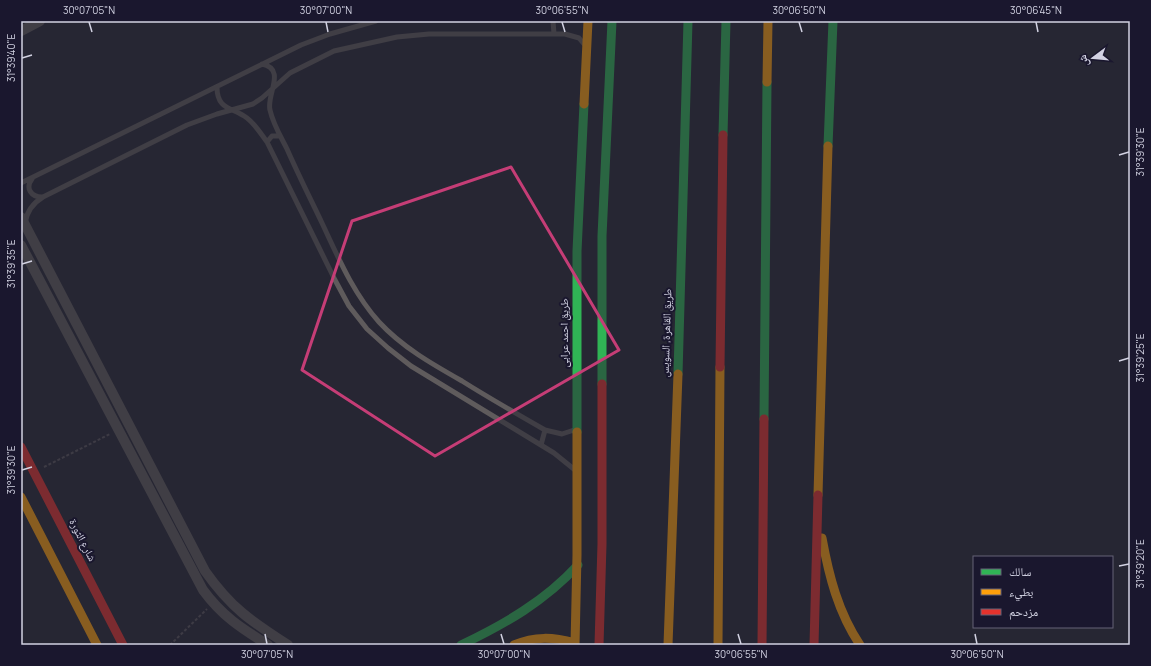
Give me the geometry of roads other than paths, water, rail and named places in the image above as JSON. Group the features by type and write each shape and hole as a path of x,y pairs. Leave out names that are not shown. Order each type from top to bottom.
{"main road":[{"name":"طريق احمد عرابى","path":"575,644 578,565 577,235 588,50 588,21"},
{"path":"599,645 602,544 602,236 612,21"},
{"name":"طريق القاهرة, السويس","path":"668,645 672,563 688,21"},
{"path":"718,645 722,157 726,21"},
{"path":"762,645 768,21"},
{"path":"814,645 821,338 833,21"},
{"path":"577,235 602,236"},
{"name":"شارع الثورة","path":"21,447 34,472 29,490 97,645"},
{"name":"شارع الثورة","path":"29,490 123,645"},
{"path":"818,505 829,574 835,596 850,632 860,645"},
{"path":"672,563 678,639"},
{"path":"466,644 543,600 562,584 578,565"},
{"path":"514,645 532,638 543,636 553,637 575,644"}],"street":[{"path":"21,30 40,21"},
{"path":"23,221 205,571 231,604 246,617 288,645"},
{"path":"21,245 194,575 213,603 227,618 242,630 268,645"}],"lane":[{"path":"21,183 32,179 301,45 330,34 376,21"},
{"path":"553,21 554,34"},
{"path":"23,221 32,205 43,197 187,125 201,119 253,104 281,80 300,67 334,51 397,37 429,34 572,35 584,43 588,50"},
{"path":"262,64 267,65 273,71 275,79 270,98 269,110 280,136 348,276 362,300 379,322 399,341 421,357 545,430 562,434 577,429"},
{"path":"217,87 217,94 221,102 247,118 257,128 266,142 349,306 367,329 411,366 560,457 577,472"},
{"path":"266,142 272,136 280,136"},
{"path":"32,179 29,185 30,192 36,197 43,197"},
{"path":"541,445 545,430"}]}
